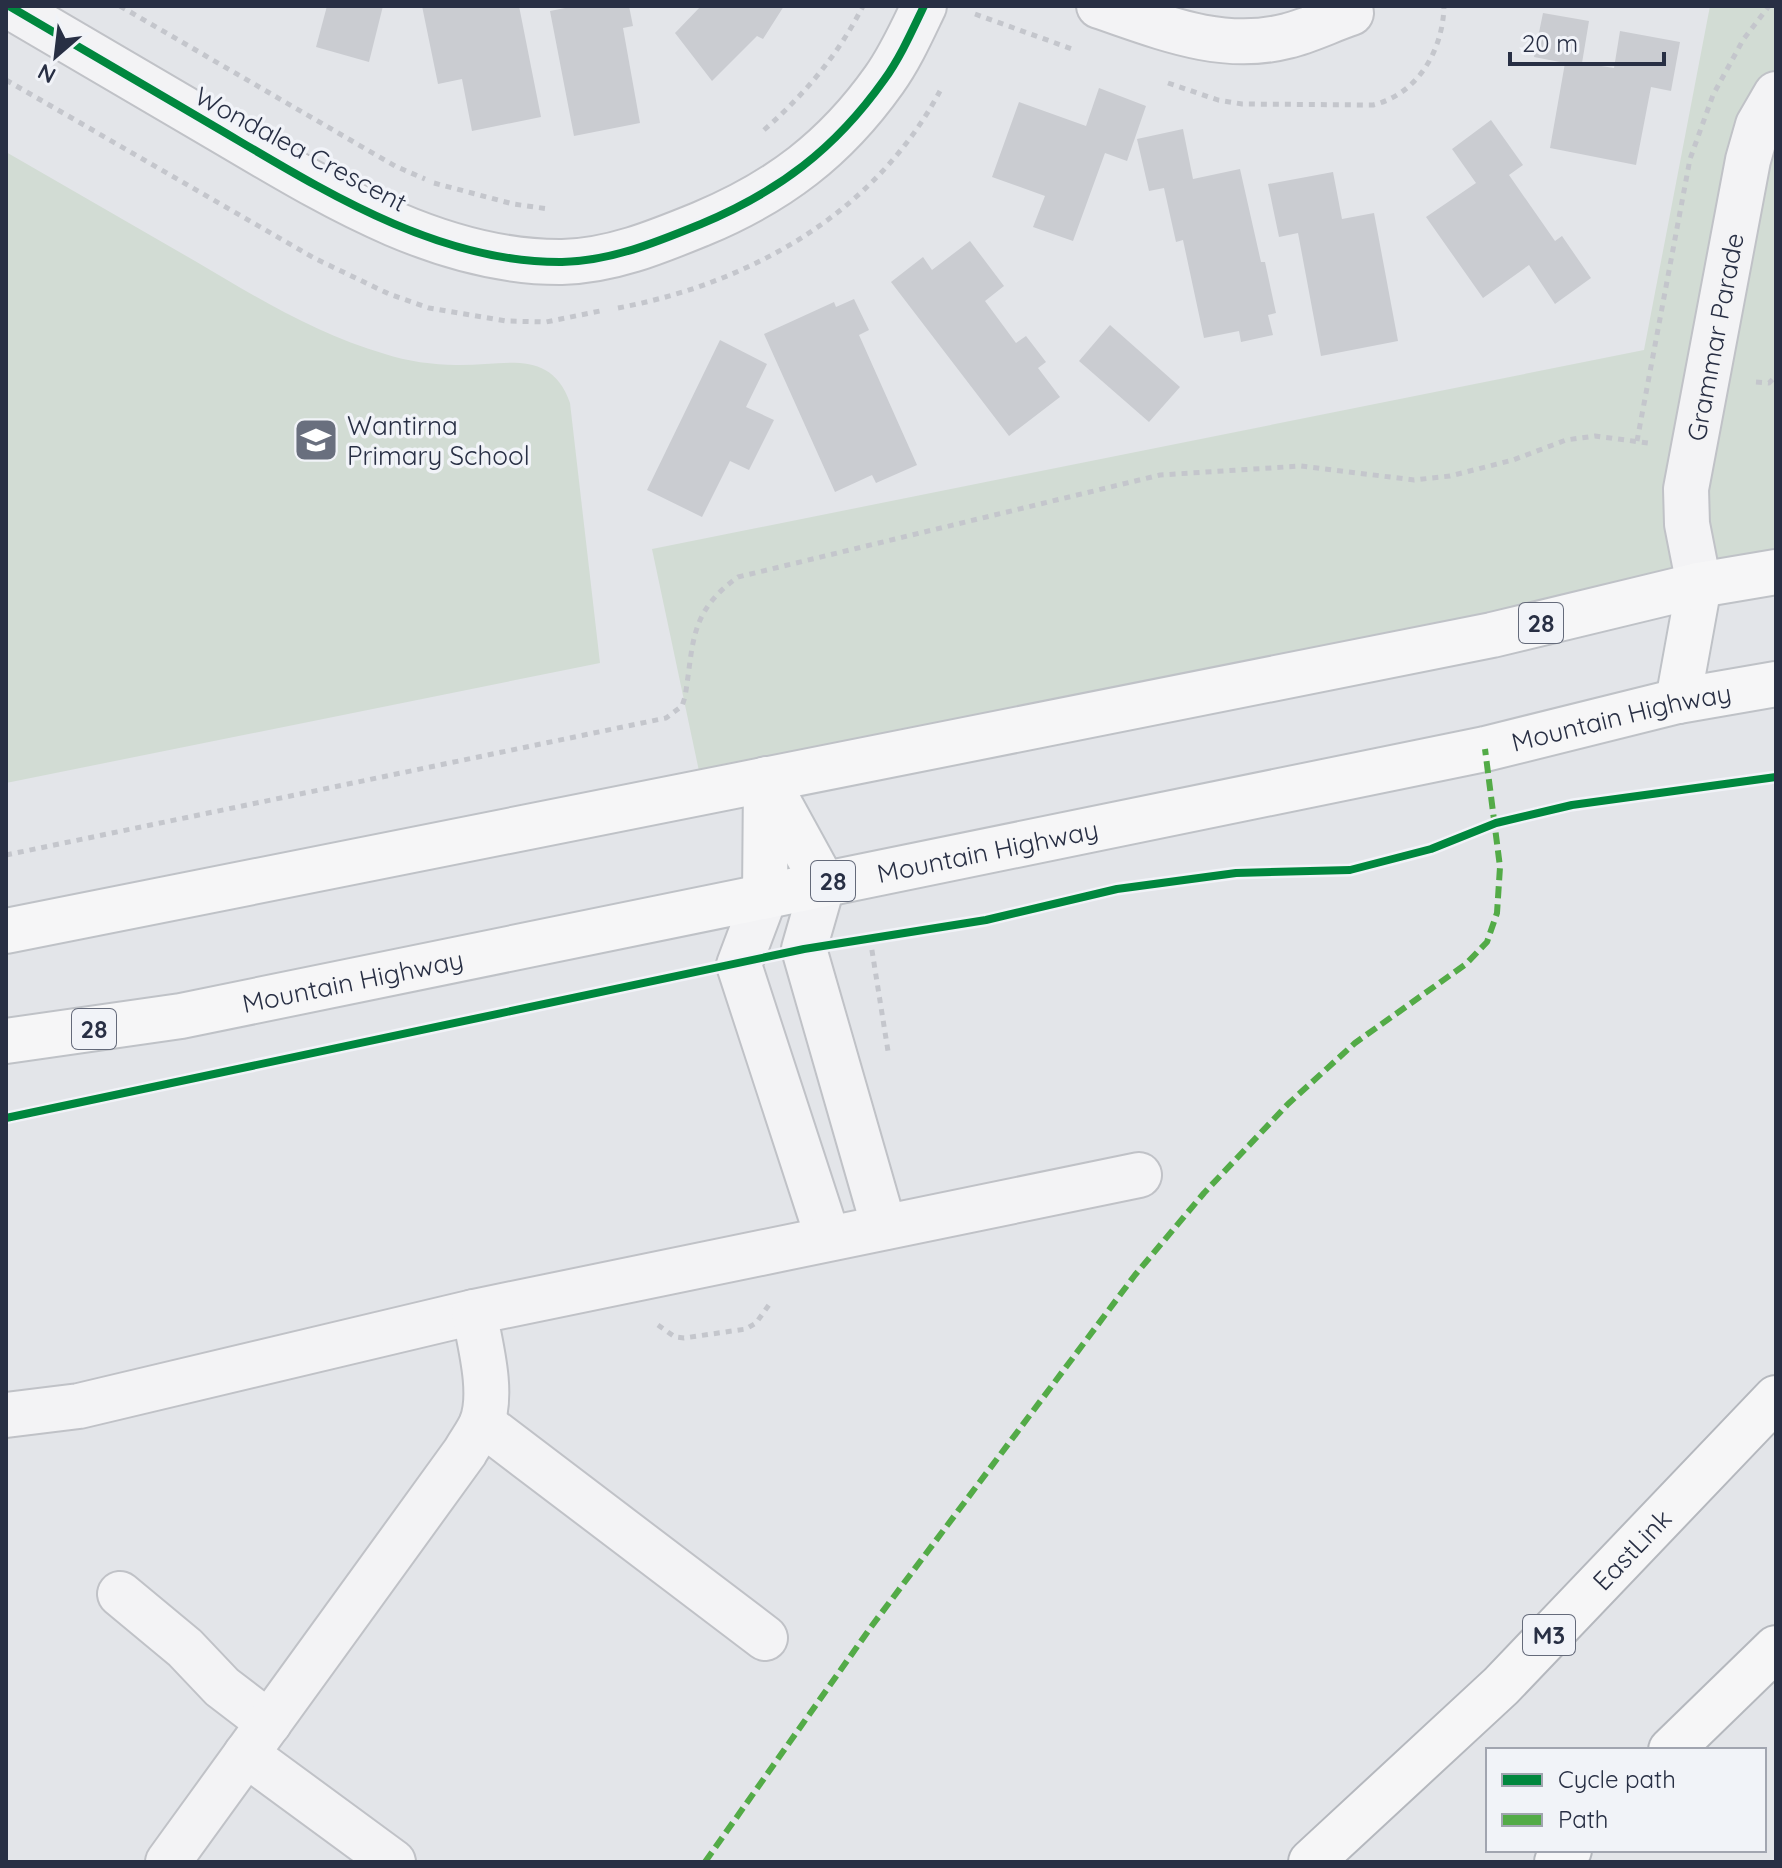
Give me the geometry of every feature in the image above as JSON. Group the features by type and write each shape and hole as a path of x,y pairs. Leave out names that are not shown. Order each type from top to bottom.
{"main road":[{"name":"28","path":"6,931 1492,635 1699,585 1776,572"},
{"path":"1678,701 1699,585"},
{"name":"Mountain Highway","path":"6,1041 181,1016 1485,749 1678,701 1776,684"},
{"path":"766,779 823,883"},
{"path":"765,896 766,779"},
{"name":"EastLink","path":"1311,1862 1501,1686 1776,1398"},
{"path":"1673,1748 1776,1648"}],"street":[{"name":"Wondalea Crescent","path":"9,6 312,183 378,216 461,247 532,261 565,262 609,257 667,238 770,191 811,161 860,109 884,80 924,6"},
{"path":"1099,6 1193,37 1224,41 1258,41 1286,36 1351,13"},
{"name":"Grammar Parade","path":"1699,585 1687,524 1686,489 1748,160 1758,125 1776,94"},
{"path":"823,883 804,949 884,1227"},
{"path":"765,896 739,965 828,1238"},
{"path":"6,1415 79,1406 474,1312 1139,1175"},
{"path":"168,1862 465,1452 482,1423 484,1368 474,1312"},
{"path":"482,1423 765,1638"},
{"path":"120,1594 185,1648 222,1687 257,1738 393,1862"}],"path":[{"path":"120,6 395,166 465,193 560,210"},
{"path":"759,134 794,103 820,74 863,6"},
{"path":"1756,382 1769,383 1776,376"},
{"path":"6,855 666,718 682,706 685,697 699,617 722,588 738,577 1160,475 1301,466 1414,480 1450,476 1513,460 1566,440 1595,436 1651,443"},
{"path":"804,949 884,936"},
{"path":"870,938 889,1060"},
{"path":"652,1321 675,1337 684,1338 746,1329 756,1323 774,1298"}],"shaded area":[{"path":"1710,6 1776,6 1776,572 703,790 652,549 1644,350"},
{"name":"Wantirna Primary School","path":"6,152 264,301 335,336 411,361 447,365 524,363 551,374 562,385 570,403 600,663 6,783"}],"building":[{"path":"327,6 383,6 369,62 316,47"},
{"path":"422,6 519,6 541,117 472,131 462,79 438,84"},
{"path":"575,6 629,6 633,26 623,28 640,123 574,136 550,11"},
{"path":"701,6 784,6 763,39 757,36 712,81 675,33"},
{"path":"1543,13 1589,21 1582,63 1614,68 1620,31 1680,42 1671,91 1651,87 1636,165 1550,148 1565,63 1534,57"},
{"path":"1099,88 1146,106 1127,161 1105,153 1073,241 1033,227 1045,196 992,177 1019,102 1086,126"},
{"path":"1491,120 1523,165 1509,175 1555,241 1562,236 1591,278 1555,304 1529,265 1483,298 1426,217 1476,183 1452,149"},
{"path":"1183,129 1193,179 1240,169 1276,313 1268,315 1273,335 1241,342 1239,331 1204,338 1183,240 1176,242 1164,188 1149,191 1137,139"},
{"path":"1333,172 1342,219 1374,213 1398,341 1321,356 1298,233 1279,237 1268,184"},
{"path":"970,241 1004,286 985,301 1016,343 1026,336 1046,362 1038,368 1060,397 1009,436 891,282 923,257 932,270"},
{"path":"854,299 869,330 859,335 917,465 876,483 872,475 835,492 764,334 834,302 836,307"},
{"path":"1110,325 1180,387 1149,422 1079,361"},
{"path":"720,340 767,364 746,407 774,420 749,470 730,461 702,517 647,490"}],"marked path":[{"path":"705,1862 871,1627 1135,1275 1204,1193 1288,1104 1355,1043 1466,964 1487,942 1497,913 1500,867 1485,749"}],"cycle path":[{"path":"9,6 293,173 379,217 468,250 515,259 562,262 598,258 651,244 729,211 780,183 825,147 865,105 895,63 924,6"},
{"path":"6,1118 804,949 986,920 1117,889 1236,873 1350,870 1431,849 1496,823 1572,805 1776,777"}],"place":[{"name":"Wantirna Primary School","path":"316,440"}]}
